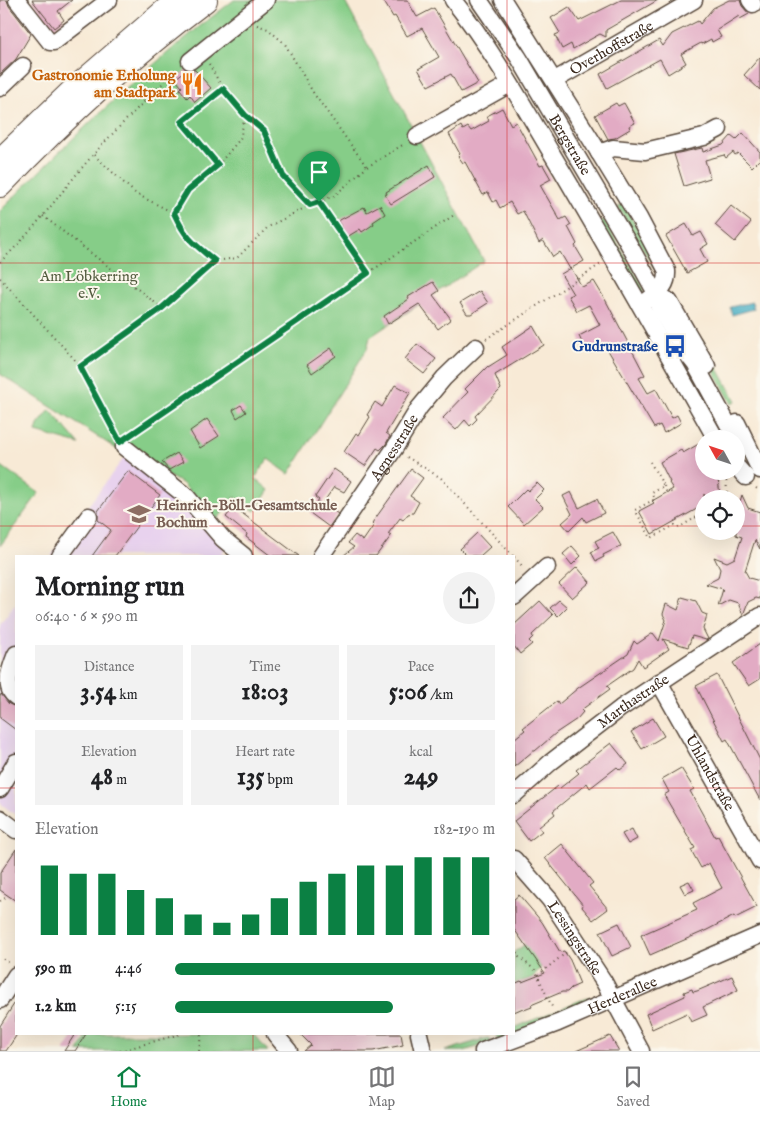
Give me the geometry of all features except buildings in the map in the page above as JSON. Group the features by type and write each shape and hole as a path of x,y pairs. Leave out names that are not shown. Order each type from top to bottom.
{"highway":[{"path":"0,160 74,89 178,0"},
{"path":"0,185 74,112 136,57 205,0"}],"street":[{"path":"17,0 50,42 54,42 109,0"},
{"path":"196,56 266,0"},
{"name":"Bergstraße","path":"452,0 475,30 510,84 612,256 711,430"},
{"name":"Bergstraße","path":"479,0 519,58 627,241 656,293 660,308 684,350 695,364 731,430"},
{"name":"Bergstraße","path":"503,0 555,80 638,218 667,271 664,287 641,306"},
{"name":"Overhoffstraße","path":"555,80 694,0"},
{"path":"0,88 23,66"},
{"path":"417,136 510,84"},
{"name":"Bergstraße","path":"599,153 613,148 645,151 704,137 719,129"},
{"name":"Bergstraße","path":"656,293 670,301 711,372 748,470"},
{"name":"Agnesstraße","path":"322,555 425,400 444,378 476,347"},
{"path":"122,444 187,497 223,539 243,555"},
{"path":"61,555 89,516"},
{"path":"515,596 547,567"},
{"name":"Marthastraße","path":"515,794 552,762 621,708 760,616"},
{"path":"15,656 10,668 8,681 12,694 15,696"},
{"name":"Uhlandstraße","path":"659,682 760,861"},
{"path":"0,789 15,764"},
{"path":"0,818 15,829"},
{"name":"Lessingstraße","path":"515,859 550,900 604,982 641,1051"},
{"name":"Herderallee","path":"493,1050 613,1000 760,935"},
{"path":"0,1000 12,968"},
{"path":"276,1035 289,1051"},
{"path":"419,1035 423,1051"}],"path":[{"path":"241,20 268,28 285,44 314,94 367,167"},
{"path":"0,262 43,216 94,154 171,75 196,56 245,115 264,131 283,176 310,205"},
{"path":"218,165 182,122 223,89"},
{"path":"174,213 188,190 218,165 240,139 245,115"},
{"path":"80,367 162,308 215,261 237,258 268,227 310,205 334,196 367,167 417,136"},
{"path":"94,154 136,194 174,213 187,238 215,261"},
{"path":"319,202 368,273"},
{"path":"0,278 77,362 122,444 454,215"},
{"path":"43,216 162,308"},
{"path":"476,347 488,337 612,256"},
{"path":"394,449 441,478 513,555"},
{"path":"650,462 666,491 674,493"},
{"path":"729,490 748,470"},
{"path":"664,486 652,494 655,499 635,510 651,538 675,525 678,528 695,518"},
{"path":"0,902 7,897"},
{"path":"538,975 571,949"},
{"path":"515,950 519,957 535,970 538,975 558,1023"},
{"path":"3,958 12,968"},
{"path":"120,1051 176,1035"},
{"path":"200,1051 201,1035"}],"shaded area":[{"name":"Heinrich-Böll-Gesamtschule Bochum","path":"126,455 182,495 225,549 222,552 226,555 52,555"},
{"path":"15,604 15,814 0,803 0,625"}],"green space":[{"name":"Am Löbkerring e.V.","path":"234,0 344,0 484,261 370,337 367,349 289,474 268,459 255,478 269,490 255,511 235,497 217,520 182,483 126,455 0,374 0,211 113,101 172,49"},
{"path":"623,204 663,270 659,276 618,207"},
{"path":"604,220 644,289 643,293 641,293 599,223"},
{"path":"702,340 736,401 732,404 698,342"},
{"path":"50,410 79,444 36,432 38,425"},
{"path":"0,465 39,493 0,546"},
{"path":"526,944 541,967 532,978 515,984 515,951"},
{"path":"586,998 598,998 515,1034 515,1028"},
{"path":"88,1035 254,1035 268,1051 78,1051"},
{"path":"496,1035 512,1035 498,1041"},
{"path":"487,1038 490,1039 491,1043 463,1051 445,1051"}],"water":[{"path":"752,302 754,309 732,315 730,307"}],"place":[{"name":"Gastronomie Erholung am Stadtpark","path":"192,84"},
{"name":"Gudrunstraße","path":"675,346"},
{"name":"Heinrich-Böll-Gesamtschule Bochum","path":"139,514"}],"route":[{"path":"223,89 245,115 264,131 283,176 310,205 319,202 368,273 120,442 80,367 162,308 215,261 187,238 174,213 188,190 218,165 182,122 223,89"}]}
